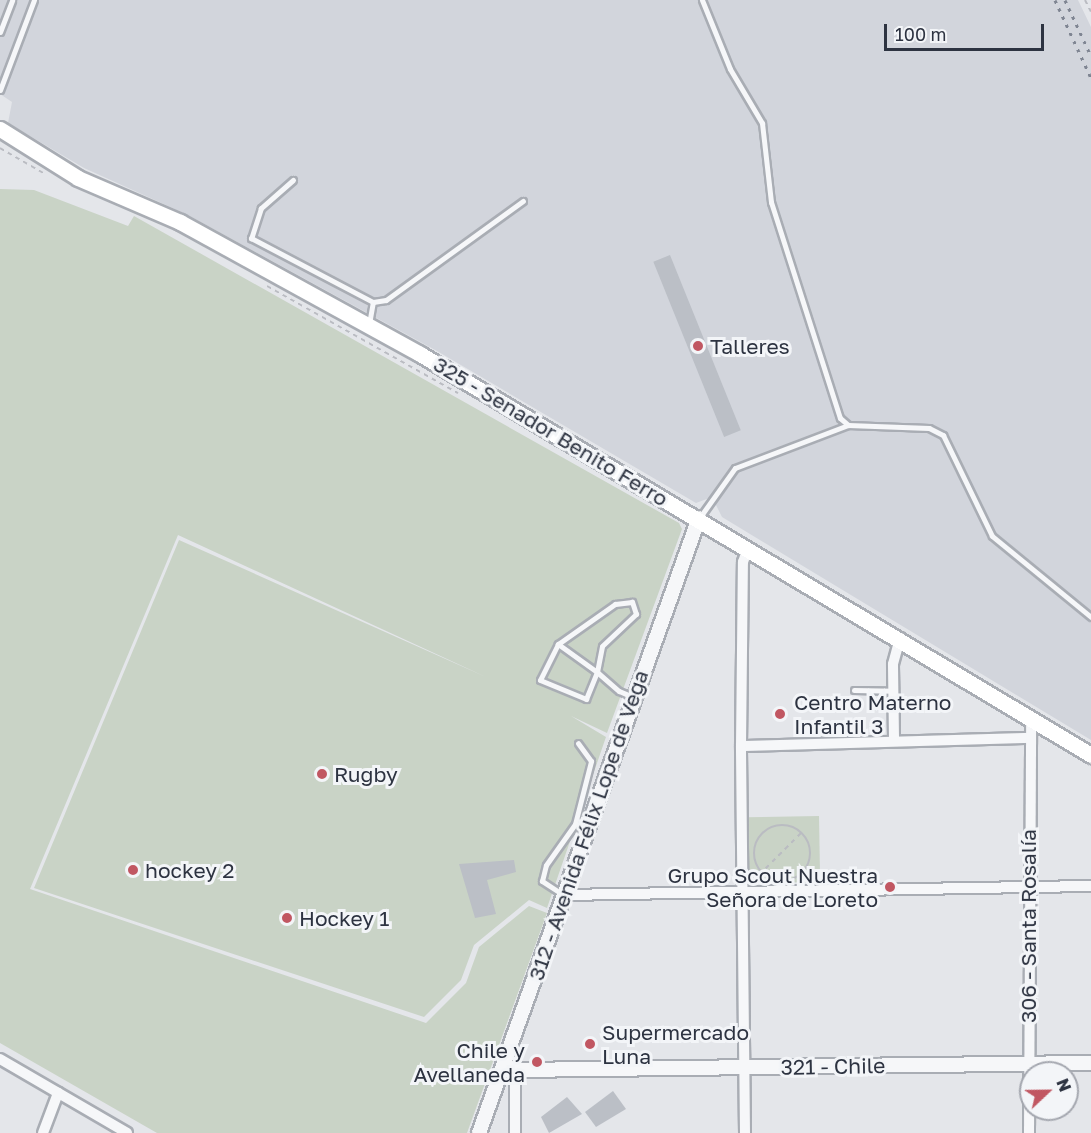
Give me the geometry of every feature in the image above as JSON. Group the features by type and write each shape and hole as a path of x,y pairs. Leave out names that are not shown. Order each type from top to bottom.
{"main road":[{"name":"325 - Senador Benito Ferro","path":"0,129 78,178 180,222 368,325 699,518 1091,755"}],"street":[{"name":"312 - Avenida Félix Lope de Vega","path":"479,1133 509,1068 563,894 699,518"},
{"path":"745,1133 741,746 743,562 748,548"},
{"path":"894,738 892,691 900,638"},
{"name":"306 - Santa Rosalía","path":"1029,1061 1027,890 1028,738 1031,718"},
{"path":"741,746 894,738 1028,738"},
{"path":"563,894 1027,890 1091,886"},
{"path":"0,1059 127,1133"},
{"name":"321 - Chile","path":"509,1068 745,1068 1019,1063"},
{"path":"509,1068 515,1133"},
{"path":"44,1133 58,1093"}],"lane":[{"path":"0,32 12,0"},
{"path":"0,90 34,0"},
{"path":"702,0 730,69 762,123 771,202 835,408 849,425"},
{"path":"293,180 261,208 250,238 373,302 386,300 523,201"},
{"path":"368,325 373,302"},
{"path":"699,518 735,468 849,425 929,428 943,435 992,536 1091,616"},
{"path":"632,602 636,614 602,646 597,672 586,699 542,683 541,672 558,644 615,604 632,602"},
{"path":"558,644 633,697"},
{"path":"854,690 892,691"},
{"path":"563,894 542,881 546,864 575,824 591,761 578,743"}],"path":[{"path":"1085,0 1091,12"},
{"path":"0,148 51,176"},
{"path":"256,280 463,396"},
{"path":"783,824 802,832 810,850 802,873 778,881 761,872 754,853 761,834 783,824"},
{"path":"761,872 802,832"}],"shaded area":[{"path":"0,0 1078,0 1091,27 1091,740 722,517 712,497 696,503 437,351 188,215 84,168 8,123 12,102 0,94"},
{"path":"0,189 34,190 128,226 134,216 679,523 682,529 607,733 571,716 606,737 547,908 529,900 474,945 461,980 424,1017 34,888 179,540 486,677 178,535 30,889 426,1023 466,983 479,947 529,906 547,913 467,1133 157,1133 0,1043"},
{"path":"819,816 820,882 747,883 746,817"}],"building":[{"name":"Talleres","path":"670,255 741,430 724,437 653,262"},
{"path":"514,860 516,872 487,880 496,914 475,918 459,864"},
{"path":"613,1091 626,1109 596,1127 585,1112"},
{"path":"567,1097 582,1114 549,1133 541,1117"}],"railway":[{"path":"1055,0 1091,78"},
{"path":"1065,0 1091,56"}],"place":[{"name":"Talleres","path":"698,346"},
{"name":"Centro Materno Infantil 3","path":"780,714"},
{"name":"Rugby","path":"322,774"},
{"name":"hockey 2","path":"133,870"},
{"name":"Grupo Scout Nuestra Señora de Loreto","path":"890,887"},
{"name":"Hockey 1","path":"287,918"},
{"name":"Supermercado Luna","path":"590,1044"},
{"name":"Chile y Avellaneda","path":"537,1062"}]}
